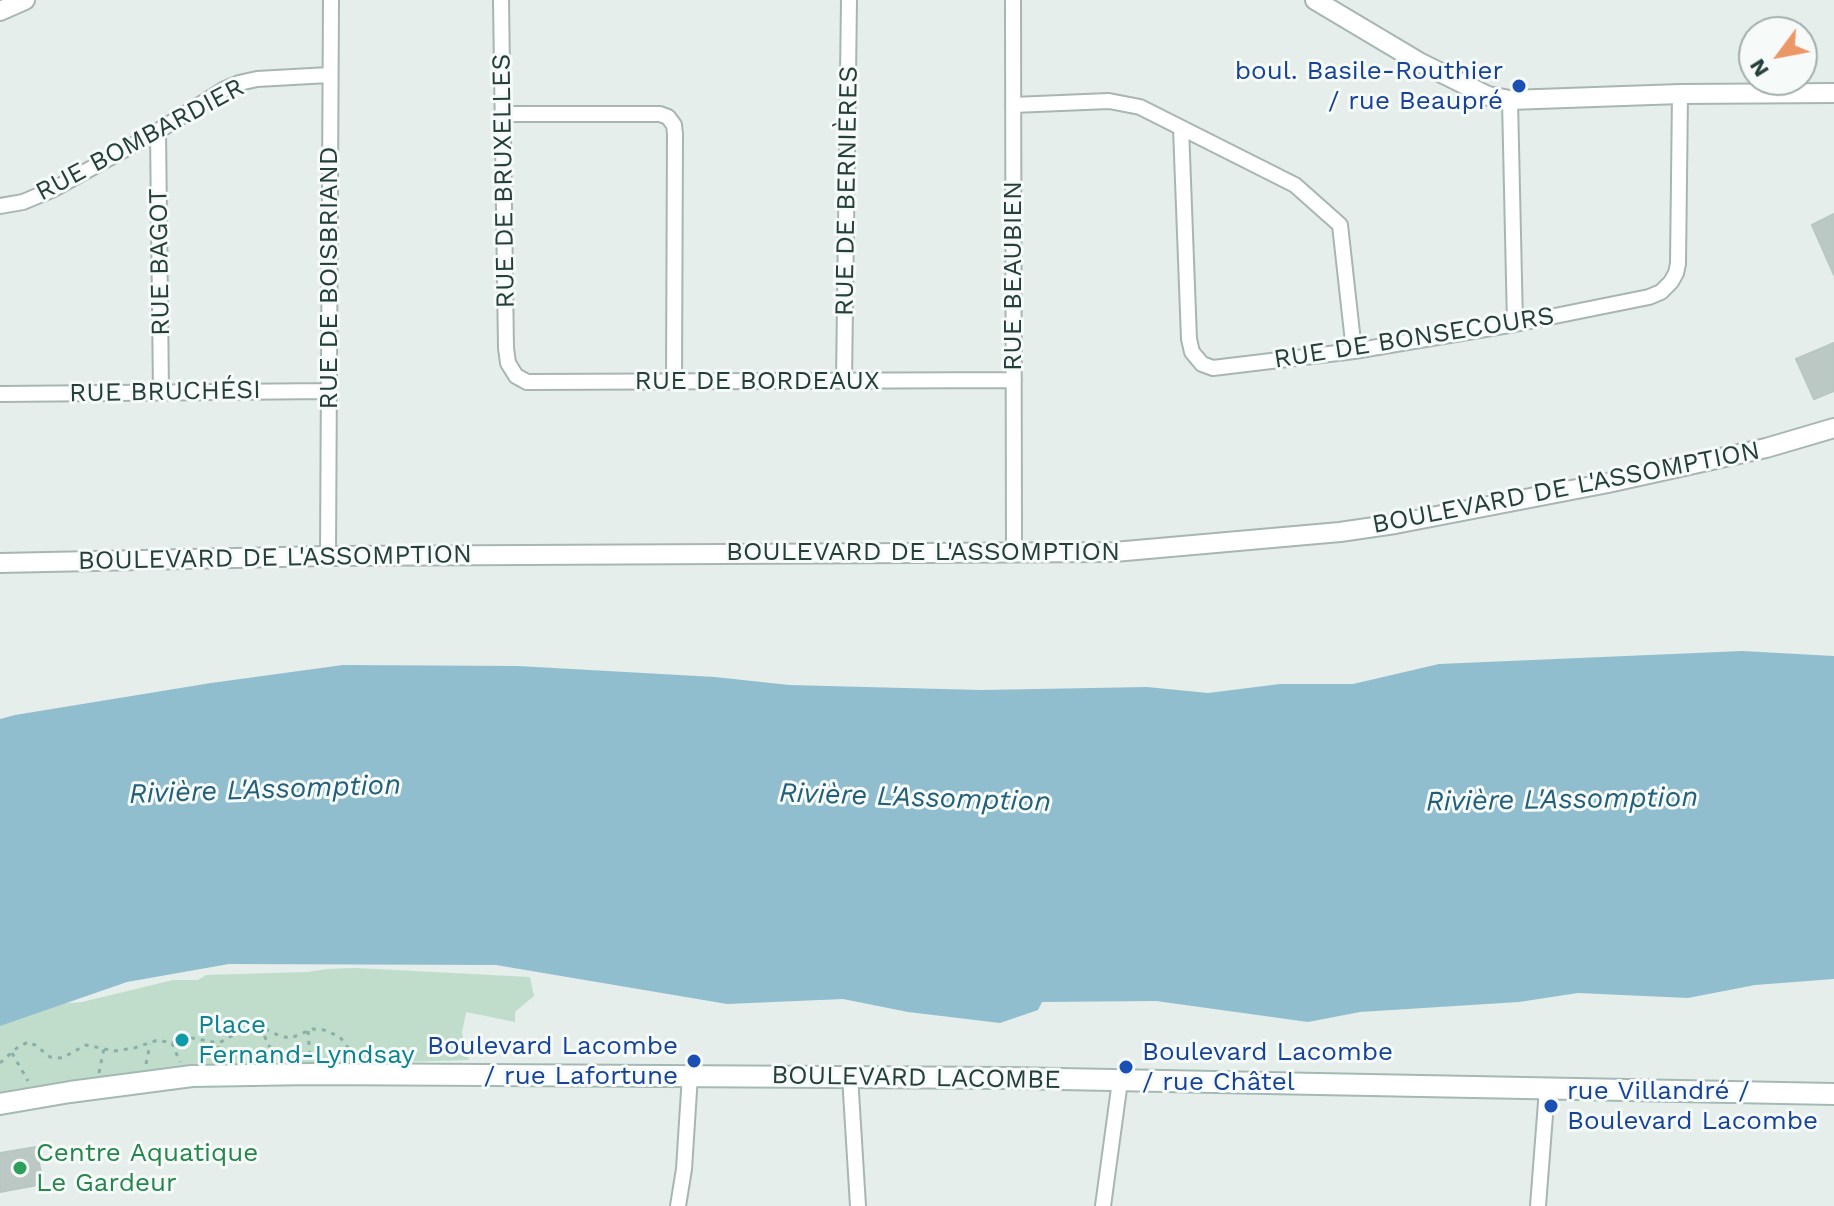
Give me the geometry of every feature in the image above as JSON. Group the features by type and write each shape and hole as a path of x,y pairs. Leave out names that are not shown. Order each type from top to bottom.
{"main road":[{"name":"BOULEVARD LACOMBE","path":"0,1104 192,1076 282,1074 850,1076 1834,1094"}],"street":[{"path":"0,11 25,0"},
{"name":"RUE DE BOISBRIAND","path":"328,556 331,0"},
{"name":"RUE DE BRUXELLES","path":"501,0 508,363"},
{"name":"RUE DE BERNIÈRES","path":"844,381 849,0"},
{"name":"RUE BEAUBIEN","path":"1013,0 1014,552"},
{"path":"1319,1 1445,76 1488,96 1510,100 1834,93"},
{"name":"RUE BOMBARDIER","path":"0,206 23,202 54,189 239,83 329,75"},
{"name":"RUE DE BONSECOURS","path":"1181,128 1189,339 1192,352 1202,364 1213,368 1354,351 1515,324 1661,292 1671,282 1678,264 1680,94"},
{"path":"1510,100 1515,324"},
{"path":"1013,105 1109,101 1140,107 1295,185 1340,225 1354,351"},
{"path":"503,114 660,114 668,117 674,125 674,382"},
{"name":"RUE BAGOT","path":"158,131 161,392"},
{"name":"RUE DE BORDEAUX","path":"508,363 516,376 527,382 1014,380"},
{"name":"RUE BRUCHÉSI","path":"0,394 329,391"},
{"name":"BOULEVARD DE L'ASSOMPTION","path":"0,563 328,556 1114,552 1340,532 1395,524 1647,475 1766,448 1834,428"},
{"path":"678,1206 684,1169 690,1075"},
{"path":"850,1076 858,1206"},
{"path":"1103,1206 1120,1081"},
{"path":"1538,1206 1547,1089"}],"path":[{"path":"259,1026 282,1074"},
{"path":"0,1063 28,1042 50,1057 62,1058 86,1045 114,1051 158,1040 171,1043 186,1037 219,1043 247,1027 259,1026 291,1038 313,1029 340,1037 365,1074"},
{"path":"308,1031 312,1074"},
{"path":"145,1067 151,1042"},
{"path":"97,1088 104,1047"},
{"path":"12,1053 38,1097"}],"green space":[{"name":"Place Fernand-Lyndsay","path":"356,968 530,977 534,996 515,1012 515,1022 466,1012 462,1033 469,1060 368,1063 368,1074 192,1076 0,1104 0,1018 43,1005 82,1002 173,980 198,980 206,975"}],"water":[{"name":"Rivière L'Assomption","path":"1742,651 1834,656 1834,979 1755,985 1688,998 1578,993 1519,1002 1360,1012 1308,1022 1156,1001 1042,1002 1038,1010 1000,1023 908,1012 843,999 727,1004 496,965 229,964 127,982 0,1026 0,719 15,715 343,665 518,666 715,677 789,685 981,690 1147,687 1208,693 1280,684 1353,684 1439,664"}],"building":[{"path":"1834,214 1834,275 1812,225"},
{"path":"1834,343 1834,391 1814,399 1796,359"},
{"name":"Centre Aquatique Le Gardeur","path":"36,1147 43,1184 0,1192 0,1153"}],"place":[{"name":"boul. Basile-Routhier / rue Beaupré","path":"1519,86"},
{"name":"Place Fernand-Lyndsay","path":"182,1040"},
{"name":"Boulevard Lacombe / rue Lafortune","path":"694,1061"},
{"name":"Boulevard Lacombe / rue Châtel","path":"1126,1067"},
{"name":"rue Villandré / Boulevard Lacombe","path":"1551,1106"},
{"name":"Centre Aquatique Le Gardeur","path":"20,1168"}]}
